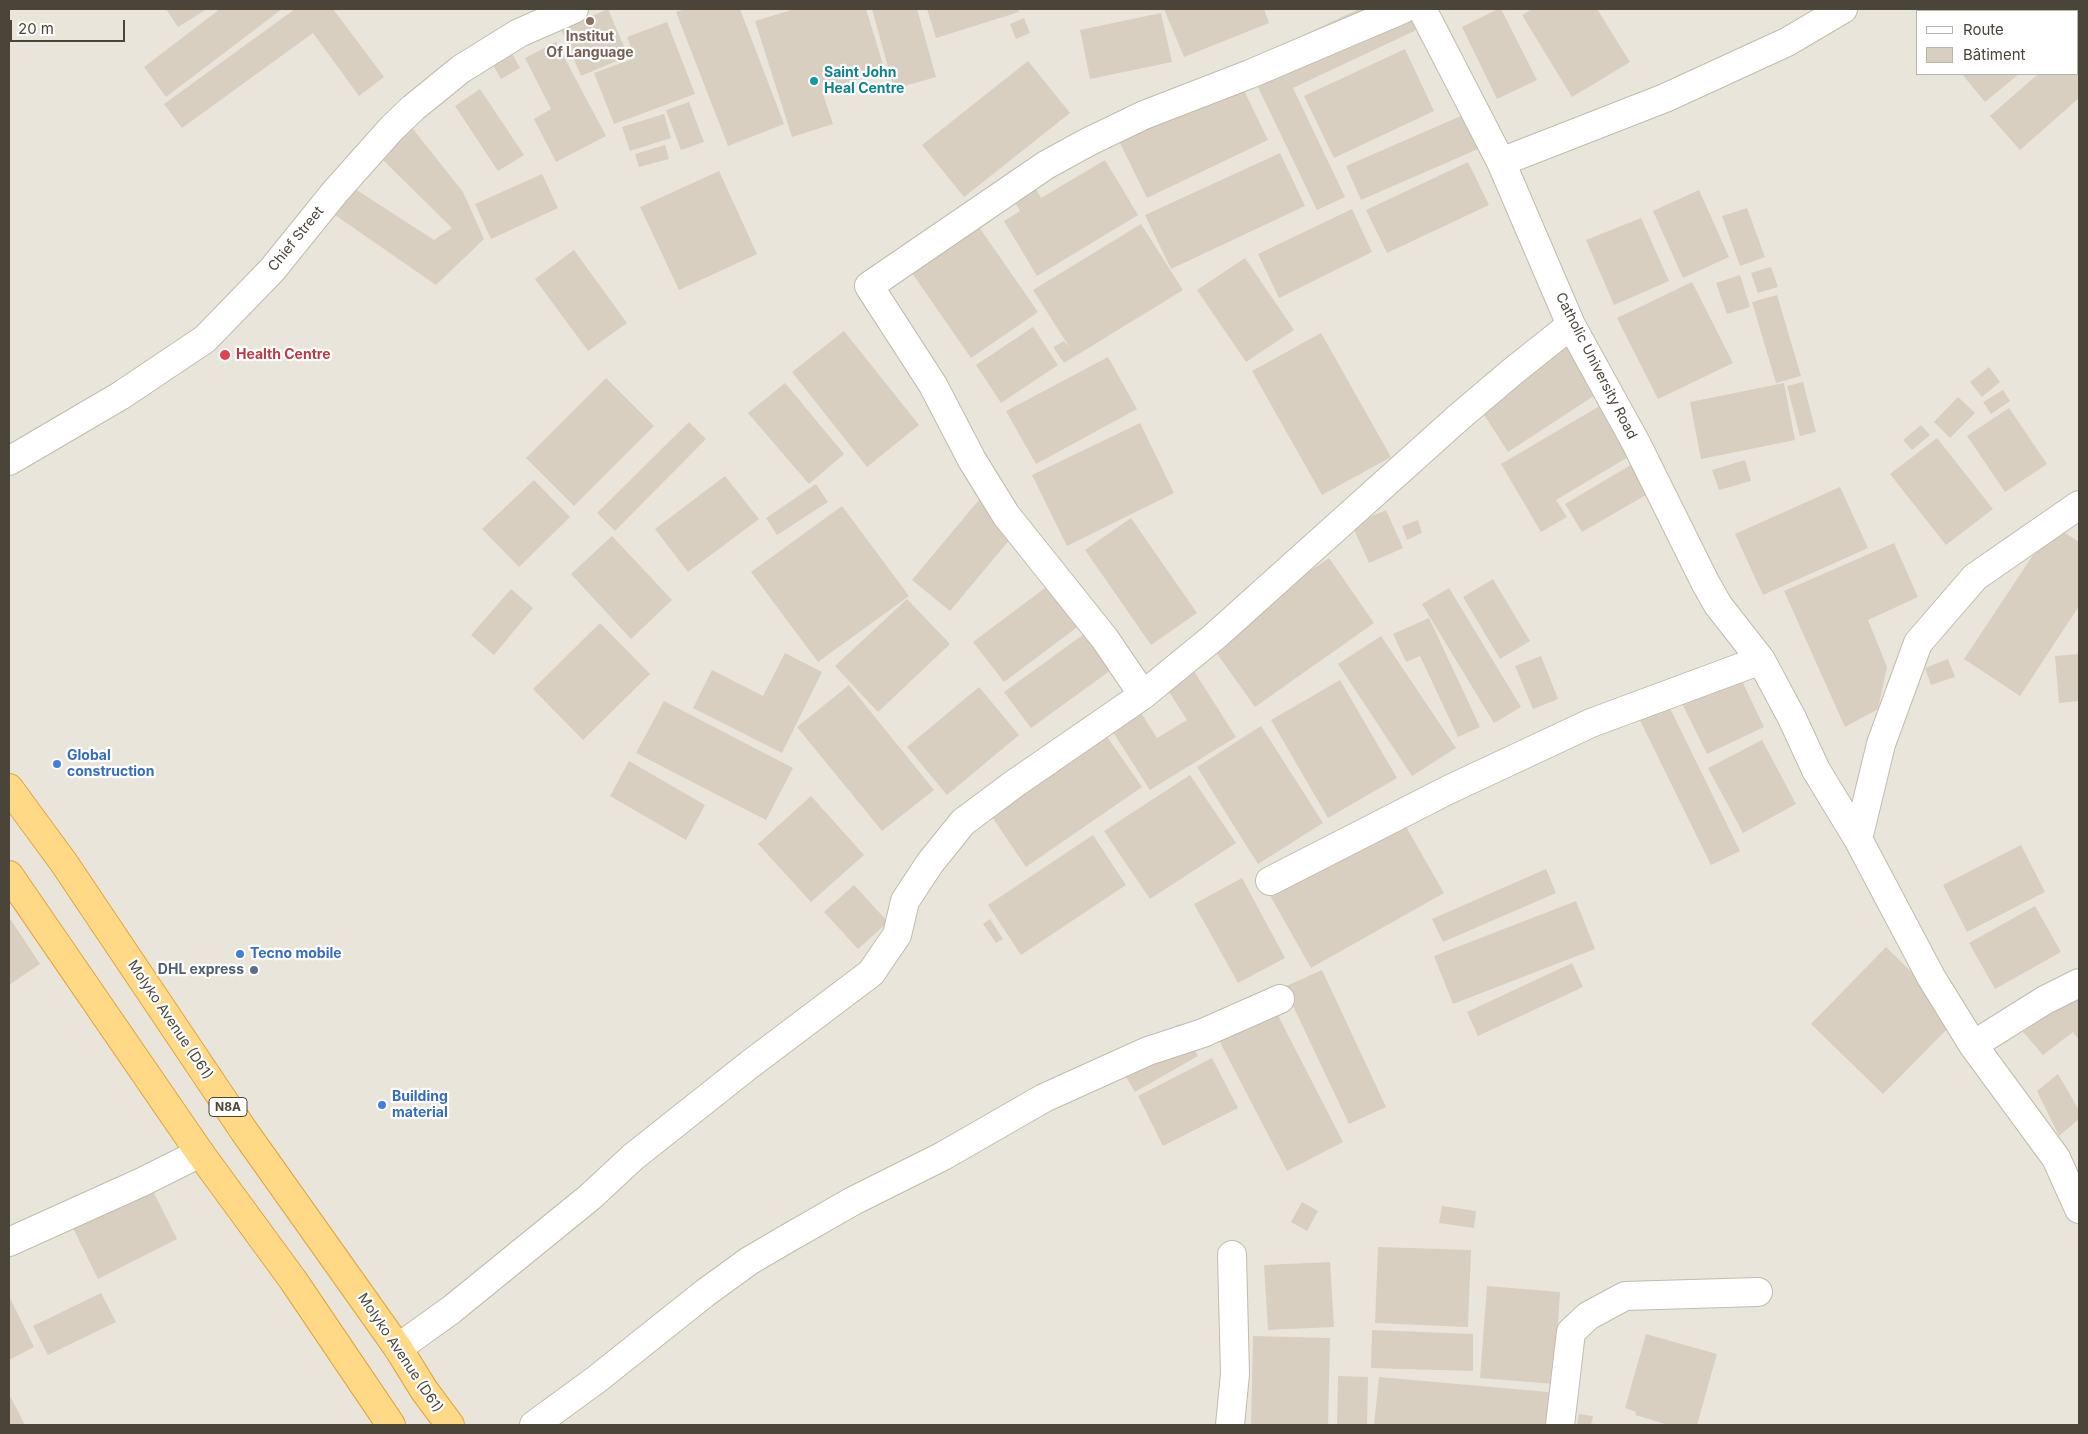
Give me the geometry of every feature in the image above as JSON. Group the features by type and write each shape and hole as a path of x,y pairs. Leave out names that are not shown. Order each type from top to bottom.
{"highway":[{"name":"Molyko Avenue (D61)","path":"9,788 64,863 244,1131 398,1348 424,1390 450,1425"},
{"path":"9,875 200,1153 293,1280 391,1425"}],"street":[{"name":"Chief Street","path":"9,461 120,396 204,339 272,270 335,192 392,128 413,108 461,69 519,33 574,9"},
{"path":"1143,695 1105,640 1006,515 972,460 933,385 869,286 1046,165 1088,142 1144,115 1250,74 1403,9"},
{"name":"Catholic University Road","path":"1422,9 1501,162 1572,325 1636,443 1705,582 1718,605 1761,660 1792,718 1816,770 1858,839 1931,977 1973,1044 2056,1158 2079,1209"},
{"path":"1501,162 1665,98 1787,42 1843,9"},
{"path":"398,1348 452,1310 590,1197 633,1157 742,1070 870,973 898,935 905,902 930,863 963,822 1014,784 1143,695 1222,630 1458,418 1512,372 1572,325"},
{"path":"1858,839 1881,744 1918,643 1975,577 2079,506"},
{"path":"1270,881 1448,790 1591,723 1761,660"},
{"path":"1973,1044 2045,1000 2079,983"},
{"path":"534,1425 597,1379 749,1261 853,1201 943,1156 1044,1098 1148,1051 1203,1033 1280,1000"},
{"path":"9,1242 142,1182 200,1153"},
{"path":"1230,1425 1235,1374 1232,1255"},
{"path":"1560,1425 1571,1332 1588,1316 1626,1296 1758,1292"}],"shaded area":[{"path":"9,9 2079,9 2079,1425 9,1425"}],"building":[{"path":"166,9 207,9 178,27"},
{"path":"220,9 282,9 166,97 144,67"},
{"path":"295,9 333,9 384,77 359,96 313,33 182,128 164,104"},
{"path":"608,9 628,56 581,76 561,29"},
{"path":"686,9 740,9 784,124 728,146 676,12"},
{"name":"Saint John Heal Centre","path":"795,9 866,9 885,71 822,91 833,124 792,137 755,21"},
{"path":"872,9 917,9 936,77 894,89"},
{"path":"927,9 1018,9 1019,12 936,38"},
{"path":"1164,9 1264,9 1269,23 1184,57"},
{"path":"1359,9 1419,9 1427,25 1293,88 1345,197 1317,210 1246,62"},
{"path":"1501,9 1537,80 1497,99 1462,27"},
{"path":"1532,9 1597,9 1630,62 1572,97 1522,15"},
{"path":"2079,9 2079,24 2078,26 2078,10 1998,10"},
{"path":"1161,13 1172,62 1090,79 1080,30"},
{"path":"1024,18 1030,33 1016,39 1010,24"},
{"path":"667,22 695,94 614,124 594,73 635,58 627,37"},
{"path":"2078,39 2079,98 2020,150 1990,116 2037,75 2078,75"},
{"path":"556,42 606,136 556,162 534,119 551,109 525,58"},
{"path":"1405,49 1434,111 1334,158 1304,96"},
{"path":"510,50 520,68 501,79 491,61"},
{"path":"1028,61 1070,113 964,197 922,145"},
{"path":"1963,75 2018,75 1985,102"},
{"path":"1238,78 1268,140 1147,198 1117,137"},
{"path":"480,89 524,155 498,171 455,106"},
{"path":"689,102 704,142 681,150 666,110"},
{"path":"1470,112 1485,146 1361,200 1346,166"},
{"path":"664,114 671,138 630,151 622,127"},
{"path":"409,124 463,192 484,239 436,285 335,215 349,185 434,240 452,228 380,157"},
{"path":"665,145 669,159 639,167 635,154"},
{"path":"1280,153 1305,206 1171,269 1145,215"},
{"path":"1105,160 1138,215 1037,276 1004,221 1020,211 1007,188 1028,176 1041,198"},
{"path":"1468,162 1489,205 1387,253 1366,210"},
{"path":"719,171 757,254 679,290 640,207"},
{"path":"542,174 558,208 491,239 475,204"},
{"path":"1699,190 1729,257 1683,278 1653,211"},
{"path":"1747,208 1765,257 1740,266 1722,216"},
{"path":"1352,209 1372,252 1279,298 1258,254"},
{"path":"972,217 1038,312 971,358 905,263"},
{"path":"1641,218 1669,281 1614,305 1586,240"},
{"path":"1141,224 1183,290 1064,363 1053,347 1064,341 1070,348 1033,290"},
{"path":"574,250 627,323 588,351 535,279"},
{"path":"1245,258 1294,330 1246,362 1197,290"},
{"path":"1771,267 1778,287 1758,293 1751,273"},
{"path":"1740,275 1750,307 1727,314 1716,283"},
{"path":"1692,282 1733,363 1658,399 1617,318"},
{"path":"1777,295 1801,376 1776,383 1752,302"},
{"path":"1033,327 1058,365 1001,403 976,365"},
{"path":"1567,328 1606,388 1508,452 1474,399"},
{"path":"844,331 919,425 867,467 792,372"},
{"path":"1321,333 1391,457 1322,495 1252,371"},
{"path":"1108,357 1137,409 1036,464 1006,411"},
{"path":"1989,367 2000,382 1982,397 1970,382"},
{"path":"606,378 654,426 574,506 526,458"},
{"path":"1803,382 1816,432 1800,436 1787,386"},
{"path":"785,383 844,454 809,484 748,413"},
{"path":"1784,383 1795,440 1701,459 1690,402"},
{"path":"2003,390 2010,401 1991,414 1983,402"},
{"path":"1958,397 1975,413 1950,438 1934,422"},
{"path":"1603,404 1633,454 1556,500 1567,517 1541,532 1501,464"},
{"path":"2009,408 2047,464 2005,492 1967,436"},
{"path":"689,422 706,439 615,531 597,513"},
{"path":"1140,423 1174,493 1067,546 1032,475"},
{"path":"1921,425 1930,435 1912,450 1903,440"},
{"path":"1937,438 1993,509 1946,545 1890,474"},
{"path":"1745,460 1751,481 1719,490 1712,470"},
{"path":"1634,463 1651,492 1582,532 1565,504"},
{"path":"725,476 759,519 688,572 655,529"},
{"path":"534,480 570,517 519,567 482,529"},
{"path":"816,484 828,502 777,535 766,518"},
{"path":"1840,487 1868,548 1763,595 1735,534"},
{"path":"983,495 1021,526 950,611 912,580"},
{"path":"842,506 909,596 818,662 751,572"},
{"path":"1386,510 1403,548 1369,563 1352,525"},
{"path":"1131,518 1197,613 1151,645 1085,550"},
{"path":"1418,520 1422,533 1407,540 1402,526"},
{"path":"2053,525 2079,542 2079,606 2020,696 1964,659"},
{"path":"612,536 672,600 631,639 571,574"},
{"path":"1894,543 1918,597 1868,620 1887,667 1878,709 1845,727 1784,591"},
{"path":"1329,558 1374,623 1255,707 1208,641"},
{"path":"1057,579 1088,619 1004,682 973,642"},
{"path":"1493,579 1530,641 1500,659 1463,597"},
{"path":"1449,588 1521,707 1494,723 1422,604"},
{"path":"511,589 533,608 494,655 471,635"},
{"path":"907,599 950,644 878,712 835,666"},
{"path":"1429,618 1480,727 1458,737 1420,656 1406,662 1393,634"},
{"path":"1102,621 1129,657 1031,728 1004,692"},
{"path":"600,623 650,674 583,740 533,689"},
{"path":"1381,636 1456,748 1412,776 1338,664"},
{"path":"785,653 822,672 782,753 693,708 712,670 763,696"},
{"path":"2079,654 2079,701 2059,703 2055,656"},
{"path":"1541,656 1558,699 1533,709 1515,666"},
{"path":"1731,658 1764,727 1707,754 1673,685"},
{"path":"1948,659 1955,677 1931,685 1925,668"},
{"path":"1190,665 1236,737 1150,790 1104,718 1133,700 1157,738 1187,720 1163,682"},
{"path":"1340,680 1397,778 1328,818 1271,720"},
{"path":"849,685 934,790 882,831 797,727"},
{"path":"1659,686 1740,851 1711,865 1630,700"},
{"path":"979,687 1019,735 947,795 907,747"},
{"path":"664,701 793,768 766,820 636,753"},
{"path":"1261,726 1323,823 1258,864 1197,767"},
{"path":"1101,728 1142,787 1026,867 986,808"},
{"path":"1762,740 1796,804 1743,833 1708,768"},
{"path":"629,761 705,805 686,840 610,796"},
{"path":"1190,775 1236,843 1150,899 1104,831"},
{"path":"811,796 864,855 811,902 758,844"},
{"path":"1401,818 1444,893 1311,968 1268,892"},
{"path":"1093,835 1126,885 1021,955 988,905"},
{"path":"2021,845 2045,892 1967,932 1943,885"},
{"path":"1546,869 1556,893 1443,942 1432,919"},
{"path":"1242,878 1285,958 1238,983 1194,904"},
{"path":"854,885 888,922 858,949 824,912"},
{"path":"1576,901 1595,949 1453,1004 1434,956"},
{"path":"2035,906 2061,952 1995,989 1969,943"},
{"path":"9,917 40,964 9,985"},
{"path":"990,919 1003,939 996,943 983,924"},
{"path":"1886,947 1958,1018 1883,1094 1811,1024"},
{"path":"1572,963 1583,987 1478,1036 1467,1012"},
{"path":"1322,970 1386,1107 1349,1124 1284,987"},
{"path":"1268,996 1343,1142 1287,1171 1211,1025"},
{"path":"2079,999 2079,1040 2073,1032 2043,1055 2023,1032 2057,1006"},
{"path":"1179,1024 1198,1056 1135,1092 1116,1060"},
{"path":"1212,1058 1238,1108 1163,1146 1138,1096"},
{"path":"2058,1074 2079,1110 2079,1119 2059,1136 2037,1091"},
{"path":"152,1189 177,1239 98,1279 73,1228"},
{"path":"1302,1202 1318,1211 1307,1231 1291,1222"},
{"path":"1442,1206 1476,1211 1474,1228 1439,1223"},
{"path":"1378,1247 1471,1250 1468,1327 1375,1323"},
{"path":"1330,1262 1334,1327 1268,1330 1264,1265"},
{"path":"1487,1286 1560,1292 1554,1384 1480,1378"},
{"path":"101,1293 116,1322 48,1355 33,1326"},
{"path":"9,1296 34,1347 9,1360"},
{"path":"1372,1330 1473,1334 1473,1371 1371,1368"},
{"path":"1646,1334 1717,1354 1697,1425 1669,1425 1635,1415 1636,1412 1625,1408"},
{"path":"1253,1336 1330,1338 1328,1425 1251,1425"},
{"path":"1338,1376 1368,1377 1367,1425 1337,1425"},
{"path":"1379,1377 1559,1393 1556,1425 1374,1425"},
{"path":"9,1394 25,1425 9,1425"},
{"path":"1579,1414 1593,1416 1591,1425 1577,1425"}],"place":[{"name":"Institut Of Language","path":"590,21"},
{"name":"Saint John Heal Centre","path":"814,81"},
{"name":"Health Centre","path":"225,355"},
{"name":"Global construction","path":"57,764"},
{"name":"Tecno mobile","path":"240,954"},
{"name":"DHL express","path":"254,970"},
{"name":"Building material","path":"382,1105"}]}
